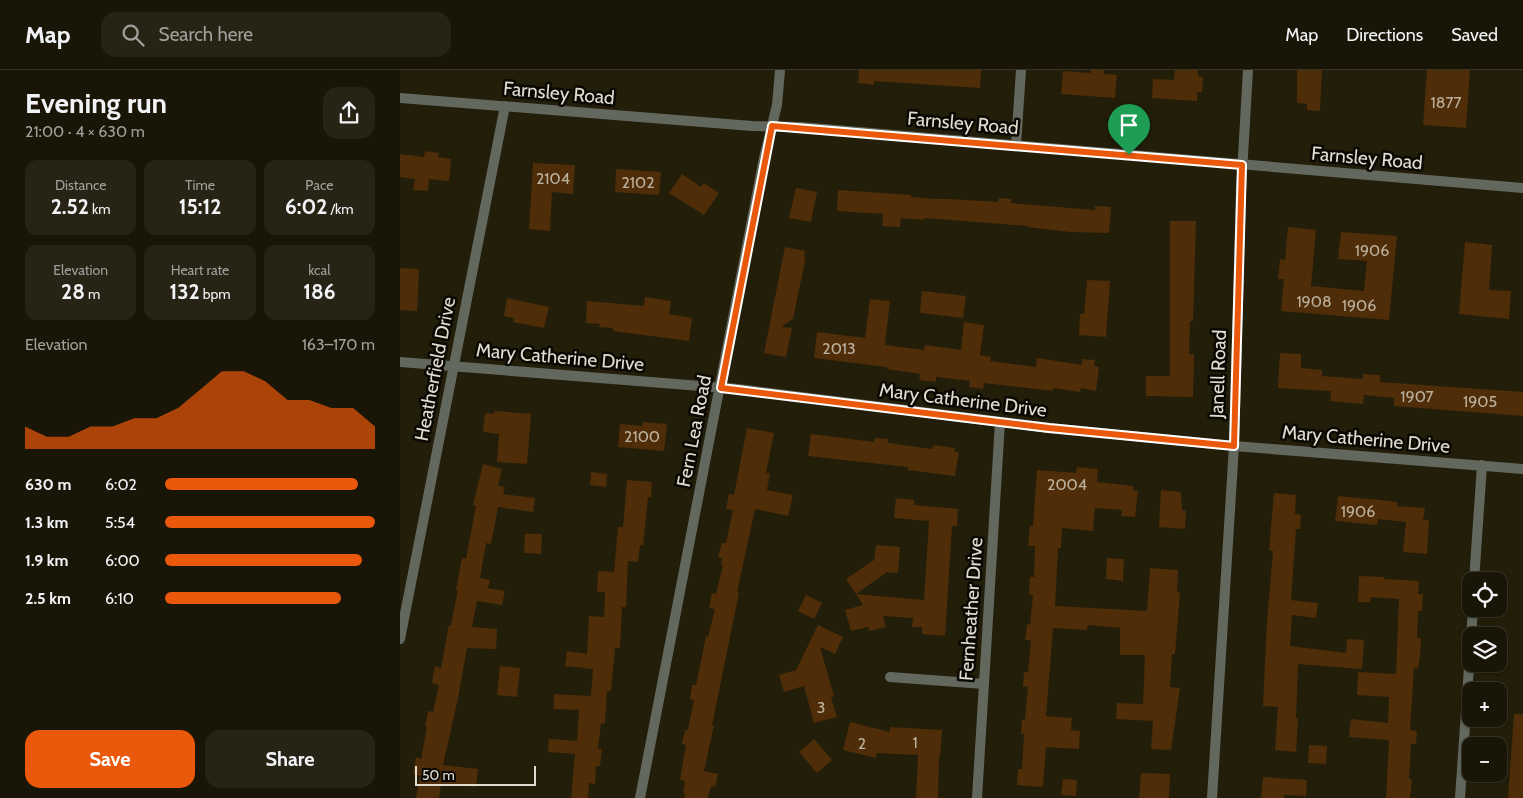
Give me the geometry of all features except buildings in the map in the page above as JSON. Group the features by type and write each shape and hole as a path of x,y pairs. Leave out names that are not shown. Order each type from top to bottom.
{"street":[{"name":"Fern Lea Road","path":"640,798 777,105 780,70"},
{"path":"1016,145 1021,70"},
{"name":"Janell Road","path":"1212,798 1234,446 1242,165 1248,70"},
{"name":"Farnsley Road","path":"400,98 1016,145 1523,188"},
{"name":"Heatherfield Drive","path":"400,640 404,601 505,106"},
{"name":"Mary Catherine Drive","path":"400,362 721,388 1000,422 1234,446 1523,469"},
{"name":"Fernheather Drive","path":"977,798 1000,422"},
{"path":"1475,572 1482,465"},
{"path":"1460,798 1472,617"},
{"path":"890,677 984,684"}],"route":[{"path":"772,126 1129,155 1242,165 1234,446 1049,428 721,388 764,158 772,126"}]}
